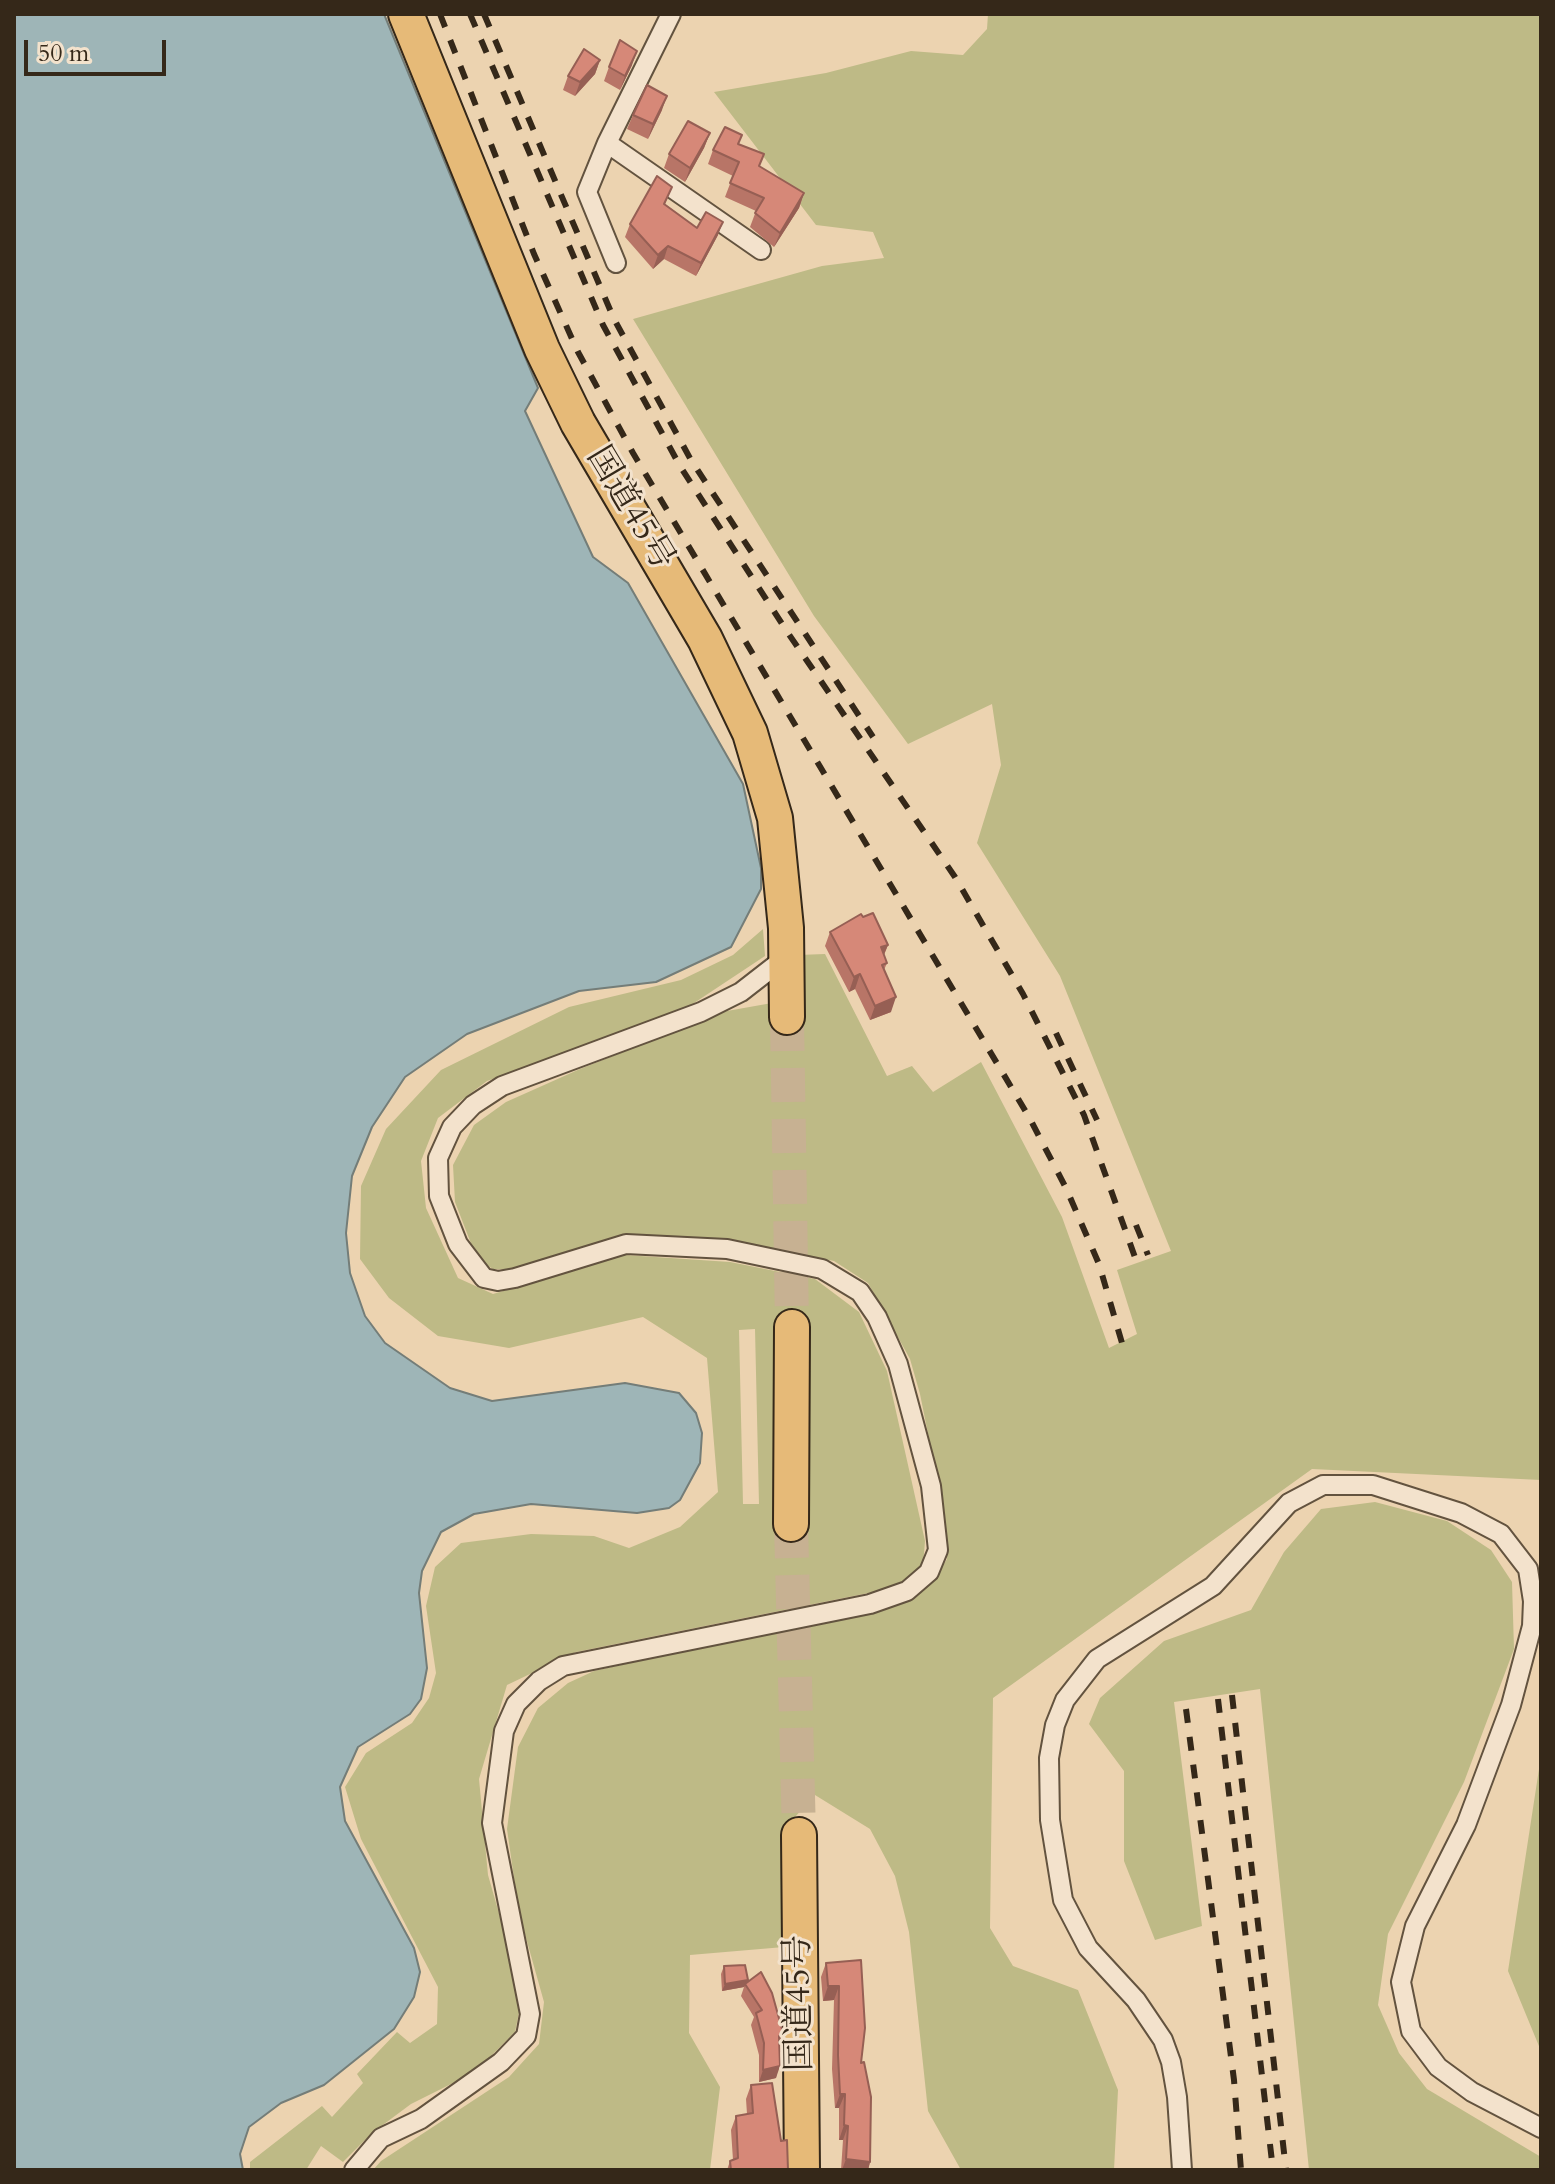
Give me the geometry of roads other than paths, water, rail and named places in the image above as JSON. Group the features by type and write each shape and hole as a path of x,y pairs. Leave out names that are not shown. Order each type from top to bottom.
{"highway":[{"name":"国道45号","path":"406,14 542,349 578,423 713,652 750,733 775,818 786,957 787,1017"},
{"path":"791,1524 792,1327"},
{"name":"国道45号","path":"799,1835 802,2170"}],"street":[{"path":"616,263 587,192 607,143 671,14"},
{"path":"607,143 761,250"},
{"path":"354,2170 381,2138 421,2119 501,2062 526,2036 530,2014 492,1823 504,1731 516,1704 539,1681 563,1666 870,1604 907,1591 929,1572 938,1550 931,1486 898,1364 877,1317 860,1292 822,1269 740,1252 626,1244 515,1278 498,1281 484,1278 458,1244 439,1196 438,1158 452,1127 473,1105 502,1086 701,1012 741,992 786,957"},
{"path":"1182,2170 1177,2097 1171,2062 1163,2040 1136,2000 1088,1948 1063,1900 1050,1820 1049,1758 1055,1725 1065,1700 1097,1659 1213,1586 1289,1503 1303,1493 1333,1484 1373,1485 1461,1513 1501,1534 1528,1569 1533,1601 1532,1626 1511,1705 1466,1825 1415,1926 1401,1982 1411,2031 1438,2067 1472,2092 1541,2128"}],"water":[{"path":"14,14 384,14 538,388 525,411 593,557 628,583 743,784 761,868 761,889 731,947 656,982 579,991 467,1034 405,1077 372,1127 352,1176 346,1233 350,1273 365,1316 385,1343 450,1388 492,1401 625,1383 679,1393 696,1413 702,1433 700,1463 680,1500 669,1508 637,1513 531,1504 474,1514 441,1532 422,1571 419,1593 427,1668 421,1699 410,1714 358,1747 340,1787 345,1821 414,1948 420,1972 414,1997 394,2029 324,2085 281,2103 249,2127 240,2154 243,2170 14,2170"}],"tunnel":[{"path":"787,1017 792,1327"},
{"path":"791,1524 799,1835"}],"railway":[{"path":"440,14 534,254 578,352 633,453 1029,1117 1066,1188 1099,1264 1122,1343"},
{"path":"470,14 603,325 680,466 788,633 955,877 1023,994 1084,1115 1136,1260"},
{"path":"484,14 614,319 691,460 873,737"},
{"path":"1056,1033 1097,1120"},
{"path":"1136,1225 1148,1255"},
{"path":"1232,1695 1286,2170"},
{"path":"1218,1699 1273,2170"},
{"path":"1186,1709 1234,2080 1241,2170"}]}
